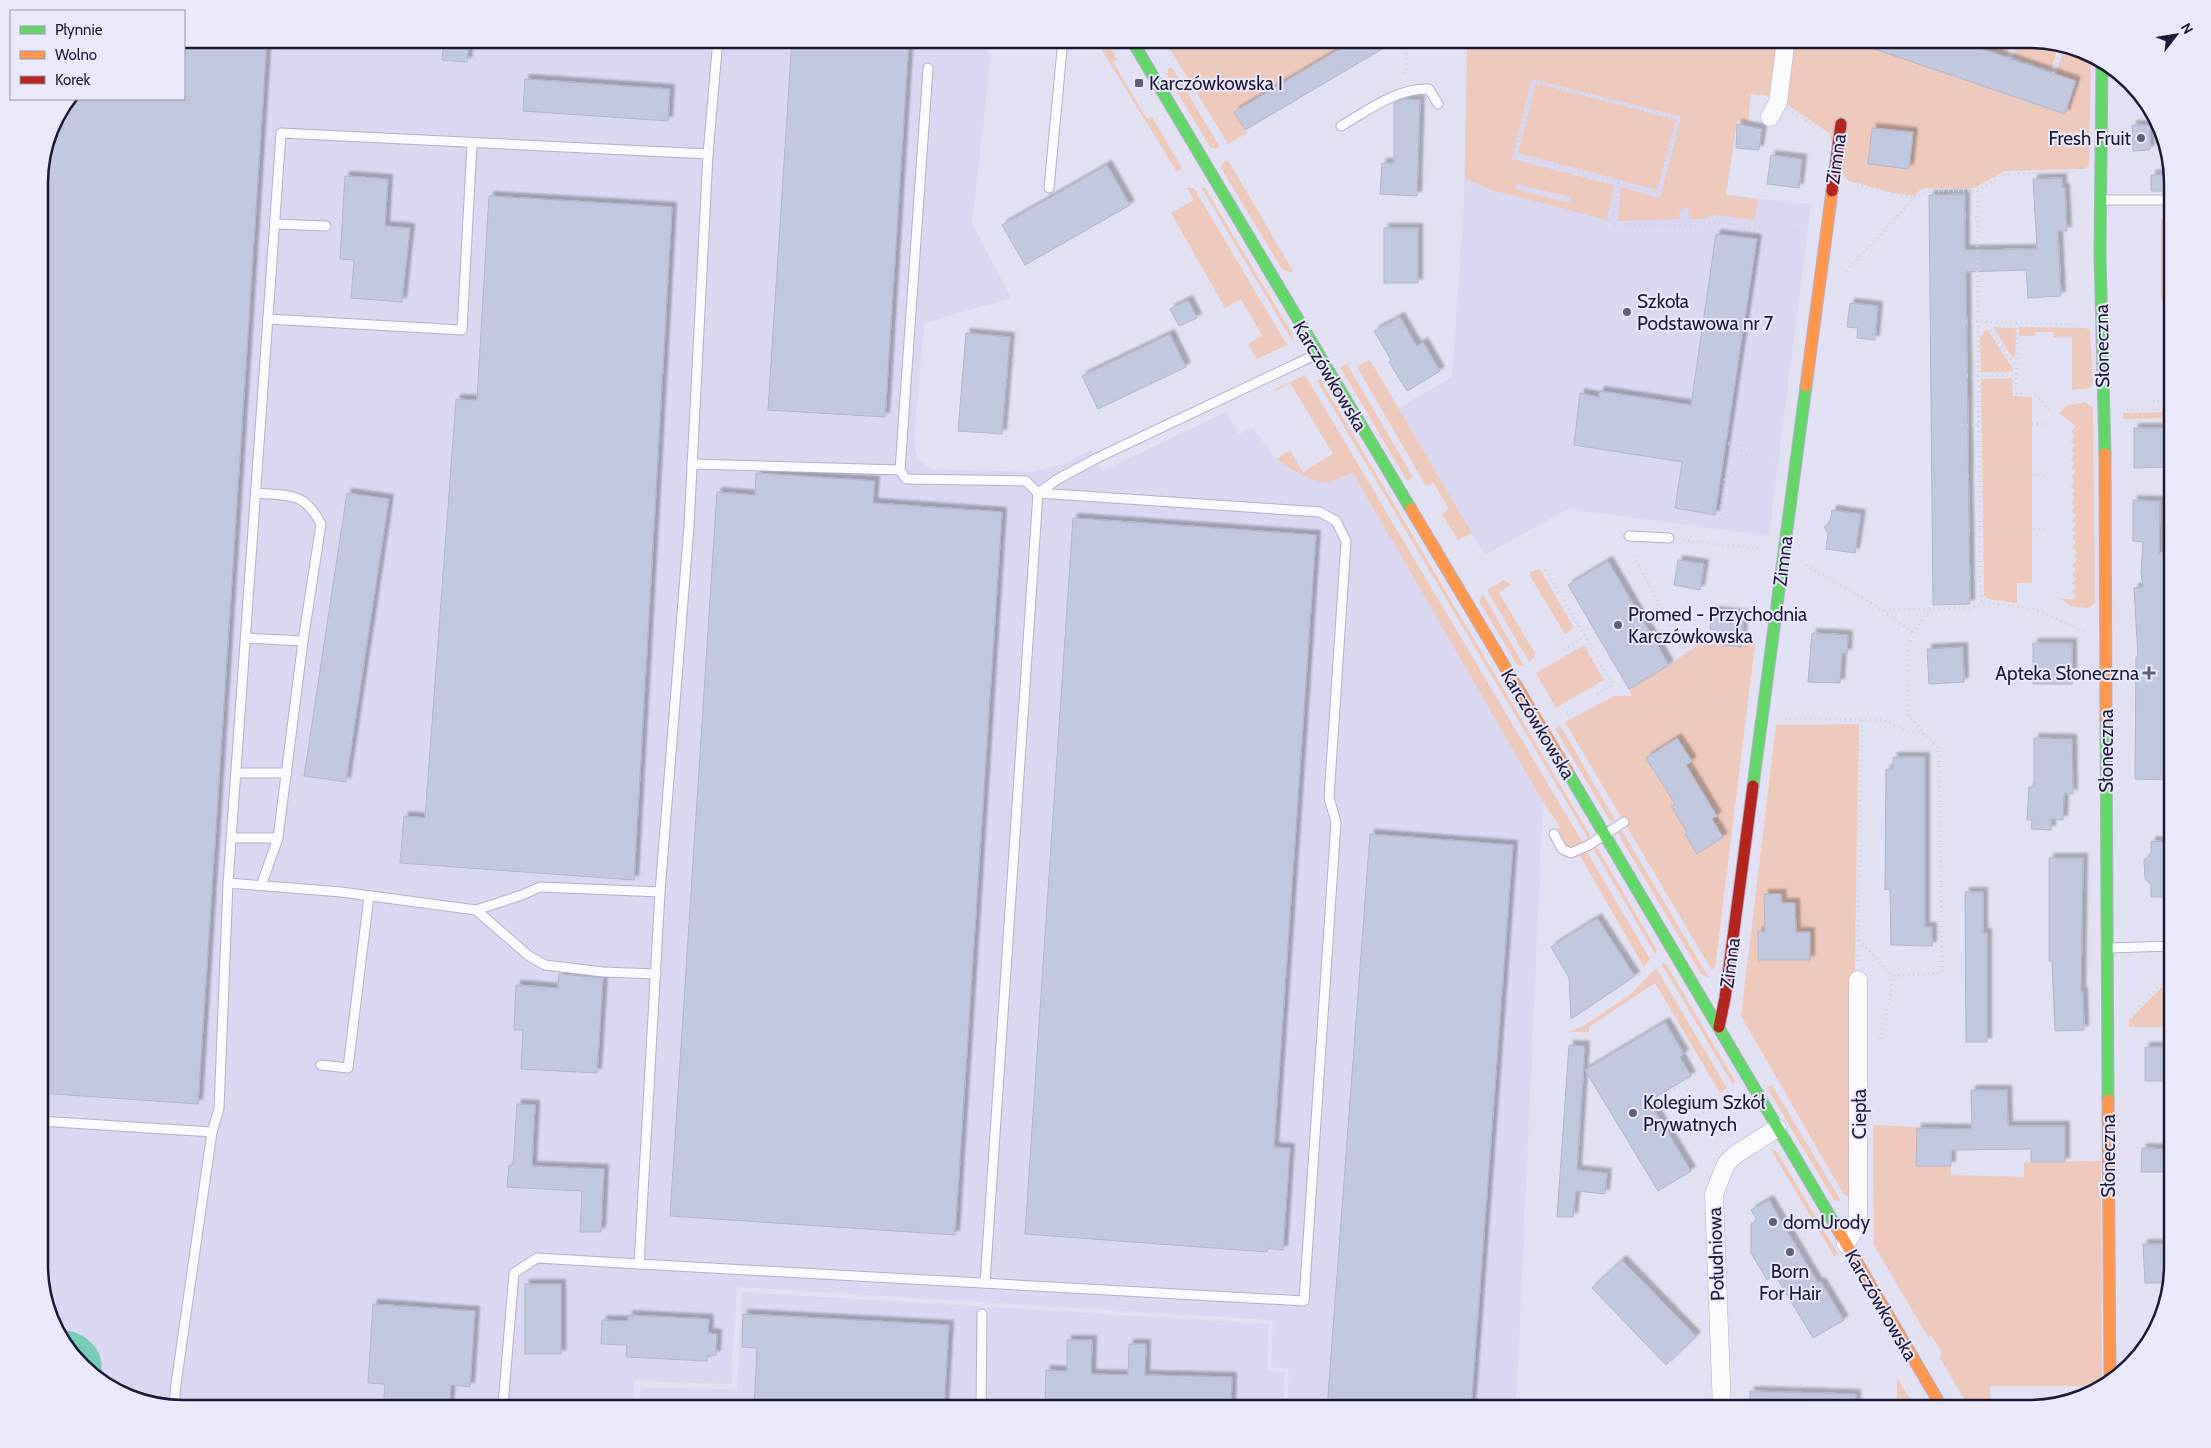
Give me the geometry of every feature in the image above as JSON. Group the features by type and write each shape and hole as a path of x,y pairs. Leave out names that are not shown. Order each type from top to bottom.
{"street":[{"name":"Karczówkowska","path":"1136,48 1719,1027 1937,1400"},
{"path":"1774,110 1784,48"},
{"name":"Słoneczna","path":"2102,69 2098,143 2101,172 2101,325 2104,409 2110,1373"},
{"name":"Zimna","path":"1719,1027 1725,998 1841,124"},
{"name":"Ciepła","path":"1846,1244 1858,1220 1858,980"},
{"name":"Południowa","path":"1722,1400 1714,1194 1726,1164 1735,1155 1777,1128"}],"lane":[{"path":"639,1264 660,892 689,526 708,154 717,48"},
{"path":"1049,188 1063,48"},
{"path":"503,1400 514,1273 537,1258 1304,1301 1336,832 1336,822 1329,798 1346,541 1336,522 1320,512 1038,493 1026,481 906,478 900,470 928,68"},
{"path":"1341,126 1392,96 1414,89 1429,89 1438,104"},
{"path":"175,1400 212,1132 219,1109 228,883 281,133 472,144 708,154"},
{"path":"268,319 462,330 472,144"},
{"path":"2100,200 2164,200"},
{"path":"275,224 326,226"},
{"path":"1038,493 1058,479 1097,458 1317,354"},
{"path":"692,464 900,470"},
{"path":"256,493 297,497 312,507 321,524 278,838 261,886"},
{"path":"985,1283 1038,493"},
{"path":"1629,536 1669,538"},
{"path":"246,638 304,642"},
{"path":"236,773 288,773"},
{"path":"1554,834 1562,849 1571,853 1589,845 1624,822"},
{"path":"232,838 278,838"},
{"path":"228,883 369,896 476,910 540,887 660,892"},
{"path":"321,1065 348,1068 369,896"},
{"path":"476,910 529,956 545,965 656,974"},
{"path":"2107,948 2164,946"},
{"path":"48,1122 212,1132"},
{"path":"981,1400 982,1314"}],"path":[{"path":"2009,58 2013,48"},
{"path":"2053,74 2060,52"},
{"path":"1534,81 1678,119 1658,194 1618,183 1515,155 1534,81"},
{"path":"1774,110 1826,135 1837,146"},
{"path":"1841,277 1914,198 1930,191 1977,191 2005,174 2101,172"},
{"path":"1832,182 1914,198"},
{"path":"1618,183 1613,225 1698,226 1709,222 1717,222 1808,230"},
{"path":"1977,191 1980,578 1982,605"},
{"path":"1569,200 1614,214"},
{"path":"1965,216 1977,217"},
{"path":"1966,266 1978,266"},
{"path":"1966,320 2101,325"},
{"path":"1983,321 2016,367"},
{"path":"2017,322 2016,394 2038,396 2049,410"},
{"path":"1967,376 2021,375"},
{"path":"2153,401 2160,401 2160,409"},
{"path":"2104,409 2164,409"},
{"path":"1967,425 2047,424"},
{"path":"1720,520 1725,480 1738,467 1743,445 1726,443"},
{"path":"1741,453 1778,460"},
{"path":"1968,476 2047,475"},
{"path":"1969,531 2048,529"},
{"path":"1669,538 1763,549"},
{"path":"1633,556 1714,702"},
{"path":"1804,564 1883,610 1913,633"},
{"path":"1546,570 1613,684 1594,696"},
{"path":"1969,578 1980,578"},
{"path":"1883,610 1930,609 1990,603 2034,609 2106,641"},
{"path":"1862,719 1858,940 1892,976 1942,973 1938,749 1908,715 1908,646 1913,633 1930,609"},
{"path":"1564,650 1586,637"},
{"path":"1567,712 1583,715 1714,702 1752,706"},
{"path":"1583,715 1592,767"},
{"path":"1784,719 1882,720 1907,731 1925,734"},
{"path":"2126,1019 2164,981"},
{"path":"1656,1086 1663,1096 1679,1086 1712,1107"},
{"path":"1668,1133 1730,1097 1728,1093 1732,1090"}],"shaded area":[{"path":"185,48 987,48 991,57 972,223 1011,298 924,323 914,440 918,460 931,469 1031,472 1064,464 1091,450 1102,471 1226,412 1239,434 1253,428 1276,459 1306,477 1327,482 1353,472 1543,802 1516,1400 1287,1400 1289,1369 1271,1367 1273,1320 737,1287 731,1384 634,1381 633,1400 165,1399 131,1390 108,1378 94,1367 70,1340 61,1325 55,1309 50,1292 48,1274 48,174 52,148 58,131 75,100 185,100"},
{"path":"1101,48 1111,48 1117,59 1113,62 1147,119 1152,117 1182,168 1177,172"},
{"path":"1169,48 1341,48 1234,111 1247,133 1228,144"},
{"name":"Szkoła Podstawowa nr 7","path":"1467,48 1474,48 1737,121 1726,195 1811,204 1769,536 1568,509 1485,555 1399,408 1452,377 1464,205"},
{"path":"1467,48 1777,48 1770,96 1751,94 1748,122 1737,121 1726,195 1758,199 1754,220 1715,215 1700,219 1689,219 1688,208 1679,210 1680,219 1618,221 1621,187 1660,198 1681,117 1532,79 1512,159 1614,185 1607,220 1488,189 1465,178","holes":["1516,184 1570,197 1569,203 1515,189"]},
{"path":"1790,48 1872,48 2065,114 2076,81 2056,74 2063,52 2091,63 2089,166 2084,169 2005,171 1974,188 1922,188 1915,196 1889,192 1849,181 1843,174 1829,133 1782,101"},
{"path":"1986,48 2008,48 2006,55"},
{"path":"2016,48 2057,51 2051,70 2013,57"},
{"path":"1172,67 1220,147 1215,149 1210,147 1167,75 1168,69"},
{"path":"1536,83 1676,120 1657,190 1518,153"},
{"path":"1228,160 1294,273 1282,269 1221,168 1223,163"},
{"path":"1201,187 1205,188 1293,335 1293,342"},
{"path":"1187,188 1194,188 1287,345 1257,359 1248,344 1262,335 1241,299 1225,308 1171,213 1194,200"},
{"path":"2161,218 2164,218 2164,302 2161,299"},
{"path":"1993,327 2016,328 2015,356 2012,357"},
{"path":"2019,327 2086,328 2090,330 2093,384 2090,388 2072,390 2072,337 2054,337 2054,332 2035,332 2035,336 2019,336"},
{"path":"1987,329 2012,367 2012,372 1981,372 1980,337"},
{"path":"1370,360 1472,533 1458,540 1442,514 1449,509 1433,482 1426,486 1357,367"},
{"path":"1347,364 1413,477 1407,481 1340,367"},
{"path":"1305,375 1583,843 1577,847 1567,847 1558,829 1560,827 1543,802 1353,473 1327,482 1320,482 1300,474 1276,459 1290,450 1303,472 1333,454 1290,383 1276,391 1275,389"},
{"path":"2012,378 2013,396 2032,397 2032,583 2017,583 2017,603 1988,599 1984,595 1981,379"},
{"path":"1320,379 1590,835 1589,840 1317,381"},
{"path":"2085,402 2093,407 2095,603 2088,608 2070,606 2060,598 2073,600 2076,595 2072,592 2076,587 2072,584 2076,578 2072,575 2076,569 2072,566 2077,559 2074,557 2077,552 2072,548 2076,542 2072,538 2076,533 2072,530 2076,524 2072,521 2076,515 2072,512 2075,506 2071,504 2075,497 2072,495 2075,490 2071,487 2075,480 2071,477 2076,471 2071,468 2075,463 2071,460 2075,454 2071,451 2075,445 2071,442 2075,435 2071,432 2076,426 2059,413 2066,406"},
{"path":"2164,412 2164,418 2123,419 2123,413"},
{"path":"1540,569 1574,628 1565,634 1530,576 1530,572"},
{"path":"1504,580 1511,585 1499,593 1535,653 1534,658 1529,662 1487,590"},
{"path":"1483,594 1524,666 1517,665 1479,601"},
{"path":"1703,642 1740,647 1741,643 1755,644 1715,968 1711,969 1565,722 1614,696 1632,696 1629,689"},
{"path":"1584,645 1604,680 1556,708 1536,673"},
{"path":"1859,724 1851,1189 1848,1196 1844,1195 1741,1016 1776,725"},
{"path":"1560,725 1615,820 1610,821 1555,729"},
{"path":"1621,829 1709,978 1701,974 1617,832"},
{"path":"1596,846 1657,950 1655,954 1593,848"},
{"path":"1587,852 1650,959 1644,967 1580,856"},
{"path":"1661,963 1666,964 1735,1081 1733,1085"},
{"path":"1656,968 1727,1088 1720,1093 1655,983 1589,1027 1589,1032 1570,1032 1585,1025 1631,994"},
{"path":"2164,985 2164,1027 2129,1027 2129,1020"},
{"path":"1772,1085 1841,1201 1834,1200 1767,1088"},
{"path":"1873,1125 1917,1127 1916,1166 1951,1166 1951,1175 2024,1177 2024,1162 2101,1161 2102,1379 2090,1386 1990,1386 1991,1400 1965,1400 1939,1356 1942,1353 1932,1336 1928,1337 1874,1245"},
{"path":"1770,1148 1777,1152 1838,1254 1834,1256"},
{"path":"742,1292 1269,1324 1267,1371 1285,1372 1283,1400 640,1400 641,1388 737,1389"},
{"path":"65,1331 78,1334 92,1343 100,1356 102,1364 101,1372 81,1354"},
{"path":"1897,1378 1911,1400 1897,1400"}],"building":[{"path":"185,48 266,48 198,1104 48,1094 48,174 52,148 58,131 75,100 185,100"},
{"path":"443,48 469,48 467,62 442,60"},
{"path":"791,48 908,48 885,417 768,410"},
{"path":"1341,48 1384,48 1245,130 1234,112"},
{"path":"1872,48 1979,48 2076,81 2065,114"},
{"path":"525,79 670,89 668,121 523,111"},
{"path":"1403,99 1420,100 1417,196 1380,194 1382,163 1394,163 1394,103"},
{"path":"1737,124 1762,129 1759,150 1736,148"},
{"name":"Fresh Fruit","path":"2132,125 2150,125 2150,150 2133,151"},
{"path":"1872,128 1913,132 1909,169 1868,164"},
{"path":"1771,155 1802,159 1799,188 1767,184"},
{"path":"1107,165 1130,205 1025,265 1002,225"},
{"path":"2163,174 2164,191 2151,191 2151,175"},
{"path":"345,176 388,179 385,226 410,228 402,302 351,298 354,260 340,259"},
{"path":"2062,178 2062,188 2065,188 2067,231 2058,231 2061,296 2028,298 2026,270 1966,272 1970,604 1933,605 1929,195 1965,194 1965,250 2037,249 2033,179"},
{"path":"489,196 672,207 634,880 400,863 404,816 425,818 456,399 477,400"},
{"path":"1384,228 1418,228 1418,283 1384,283"},
{"path":"1716,234 1757,239 1715,515 1675,508 1682,462 1574,445 1580,393 1598,397 1600,391 1691,405"},
{"path":"1188,300 1197,318 1179,326 1170,309"},
{"path":"1850,303 1878,306 1875,340 1857,338 1858,328 1847,327"},
{"path":"1400,317 1417,346 1423,342 1440,371 1407,391 1389,362 1391,360 1374,331"},
{"path":"966,333 1010,337 1002,434 958,431"},
{"path":"1170,334 1186,367 1098,409 1082,376"},
{"path":"2134,428 2164,428 2164,467 2134,468"},
{"path":"756,473 875,481 873,503 1002,512 955,1235 670,1216 717,492 755,495"},
{"path":"347,493 389,499 346,782 304,776"},
{"path":"2133,500 2160,501 2159,553 2164,553 2164,780 2135,779 2136,657 2138,657 2134,588 2143,587 2141,573 2143,542 2133,541"},
{"path":"1832,510 1861,514 1855,553 1826,549 1828,533 1824,527 1830,522"},
{"path":"1073,518 1316,535 1274,1147 1290,1148 1283,1250 1268,1248 1267,1252 1025,1234"},
{"path":"1678,560 1704,564 1700,590 1674,585"},
{"name":"Promed - Przychodnia Karczówkowska","path":"1608,561 1669,665 1629,689 1568,585"},
{"path":"1712,611 1744,614 1741,647 1717,644 1718,630 1710,629"},
{"path":"1812,633 1848,635 1847,654 1842,653 1840,683 1808,682"},
{"path":"2033,643 2072,643 2072,684 2033,684"},
{"path":"1963,647 1964,682 1929,684 1927,649"},
{"path":"1677,738 1692,761 1686,765 1717,816 1712,819 1723,837 1697,854 1685,834 1687,832 1671,806 1675,804 1646,758"},
{"path":"2034,738 2072,739 2073,794 2064,794 2063,820 2051,819 2051,830 2031,829 2032,820 2027,820 2029,787 2034,787"},
{"path":"1893,757 1925,757 1925,927 1932,927 1932,946 1891,945 1890,890 1885,889 1886,769 1893,769"},
{"path":"1370,834 1513,845 1472,1400 1328,1400"},
{"path":"2151,841 2164,842 2164,897 2151,897 2151,885 2145,879 2144,860 2151,854"},
{"path":"2049,858 2083,858 2081,992 2083,992 2084,1030 2055,1031 2052,961 2049,961"},
{"path":"1965,892 1983,892 1983,933 1987,933 1987,1042 1966,1042"},
{"path":"1764,894 1781,894 1782,903 1795,903 1796,932 1810,932 1810,960 1758,960 1758,931 1765,932"},
{"path":"1597,918 1635,976 1571,1019 1569,978 1551,947"},
{"path":"559,974 603,978 597,1073 521,1069 523,1030 514,1030 516,985 558,988"},
{"name":"Kolegium Szkół Prywatnych","path":"1665,1022 1684,1054 1680,1057 1691,1076 1649,1101 1691,1171 1658,1191 1585,1070"},
{"path":"1569,1045 1585,1046 1577,1170 1607,1173 1605,1194 1576,1191 1573,1217 1557,1217"},
{"path":"2145,1047 2164,1047 2164,1081 2145,1081"},
{"path":"1971,1090 2007,1090 2008,1126 2065,1126 2065,1162 2031,1162 2031,1149 1951,1150 1951,1166 1916,1166 1917,1128 1972,1129"},
{"path":"517,1104 535,1105 532,1166 604,1169 601,1232 580,1232 582,1191 507,1187 509,1165 513,1165"},
{"path":"2142,1148 2164,1149 2164,1172 2141,1172"},
{"path":"1769,1200 1818,1283 1821,1282 1844,1320 1813,1338 1775,1275 1767,1280 1751,1253 1751,1224 1757,1220 1751,1210"},
{"path":"2143,1244 2164,1244 2162,1283 2145,1283"},
{"path":"1622,1260 1696,1336 1666,1365 1592,1288"},
{"path":"525,1284 561,1284 561,1354 525,1354"},
{"path":"373,1304 475,1311 470,1387 451,1385 450,1400 384,1400 385,1384 368,1383"},
{"path":"743,1314 949,1325 945,1400 754,1400 757,1348 742,1347"},
{"path":"628,1315 709,1319 708,1333 717,1334 716,1355 707,1355 707,1361 626,1357 627,1345 601,1344 602,1320 628,1321"},
{"path":"1067,1340 1092,1340 1091,1374 1128,1375 1129,1344 1146,1344 1145,1375 1232,1377 1231,1400 1045,1400 1046,1370 1067,1371"},
{"path":"1750,1391 1856,1394 1856,1400 1750,1400"}],"traffic: fast":[{"path":"1136,48 1411,509"},
{"path":"2102,69 2100,254 2105,454"},
{"path":"1753,786 1806,386"},
{"path":"2106,720 2108,1100"},
{"path":"1567,771 1834,1223"}],"traffic: slow":[{"path":"1806,386 1832,191"},
{"path":"2105,454 2106,720"},
{"path":"1411,509 1567,771"},
{"path":"2108,1100 2110,1373"},
{"path":"1834,1223 1938,1400"}],"traffic: jam":[{"path":"1832,191 1841,124"},
{"path":"1719,1027 1725,998 1753,786"}],"place":[{"name":"Karczówkowska I","path":"1139,83"},
{"name":"Fresh Fruit","path":"2141,138"},
{"name":"Szkoła Podstawowa nr 7","path":"1627,312"},
{"name":"Promed - Przychodnia Karczówkowska","path":"1618,625"},
{"name":"Apteka Słoneczna","path":"2149,673"},
{"name":"Kolegium Szkół Prywatnych","path":"1633,1113"},
{"name":"domUrody","path":"1773,1222"},
{"name":"Born For Hair","path":"1790,1252"}]}
